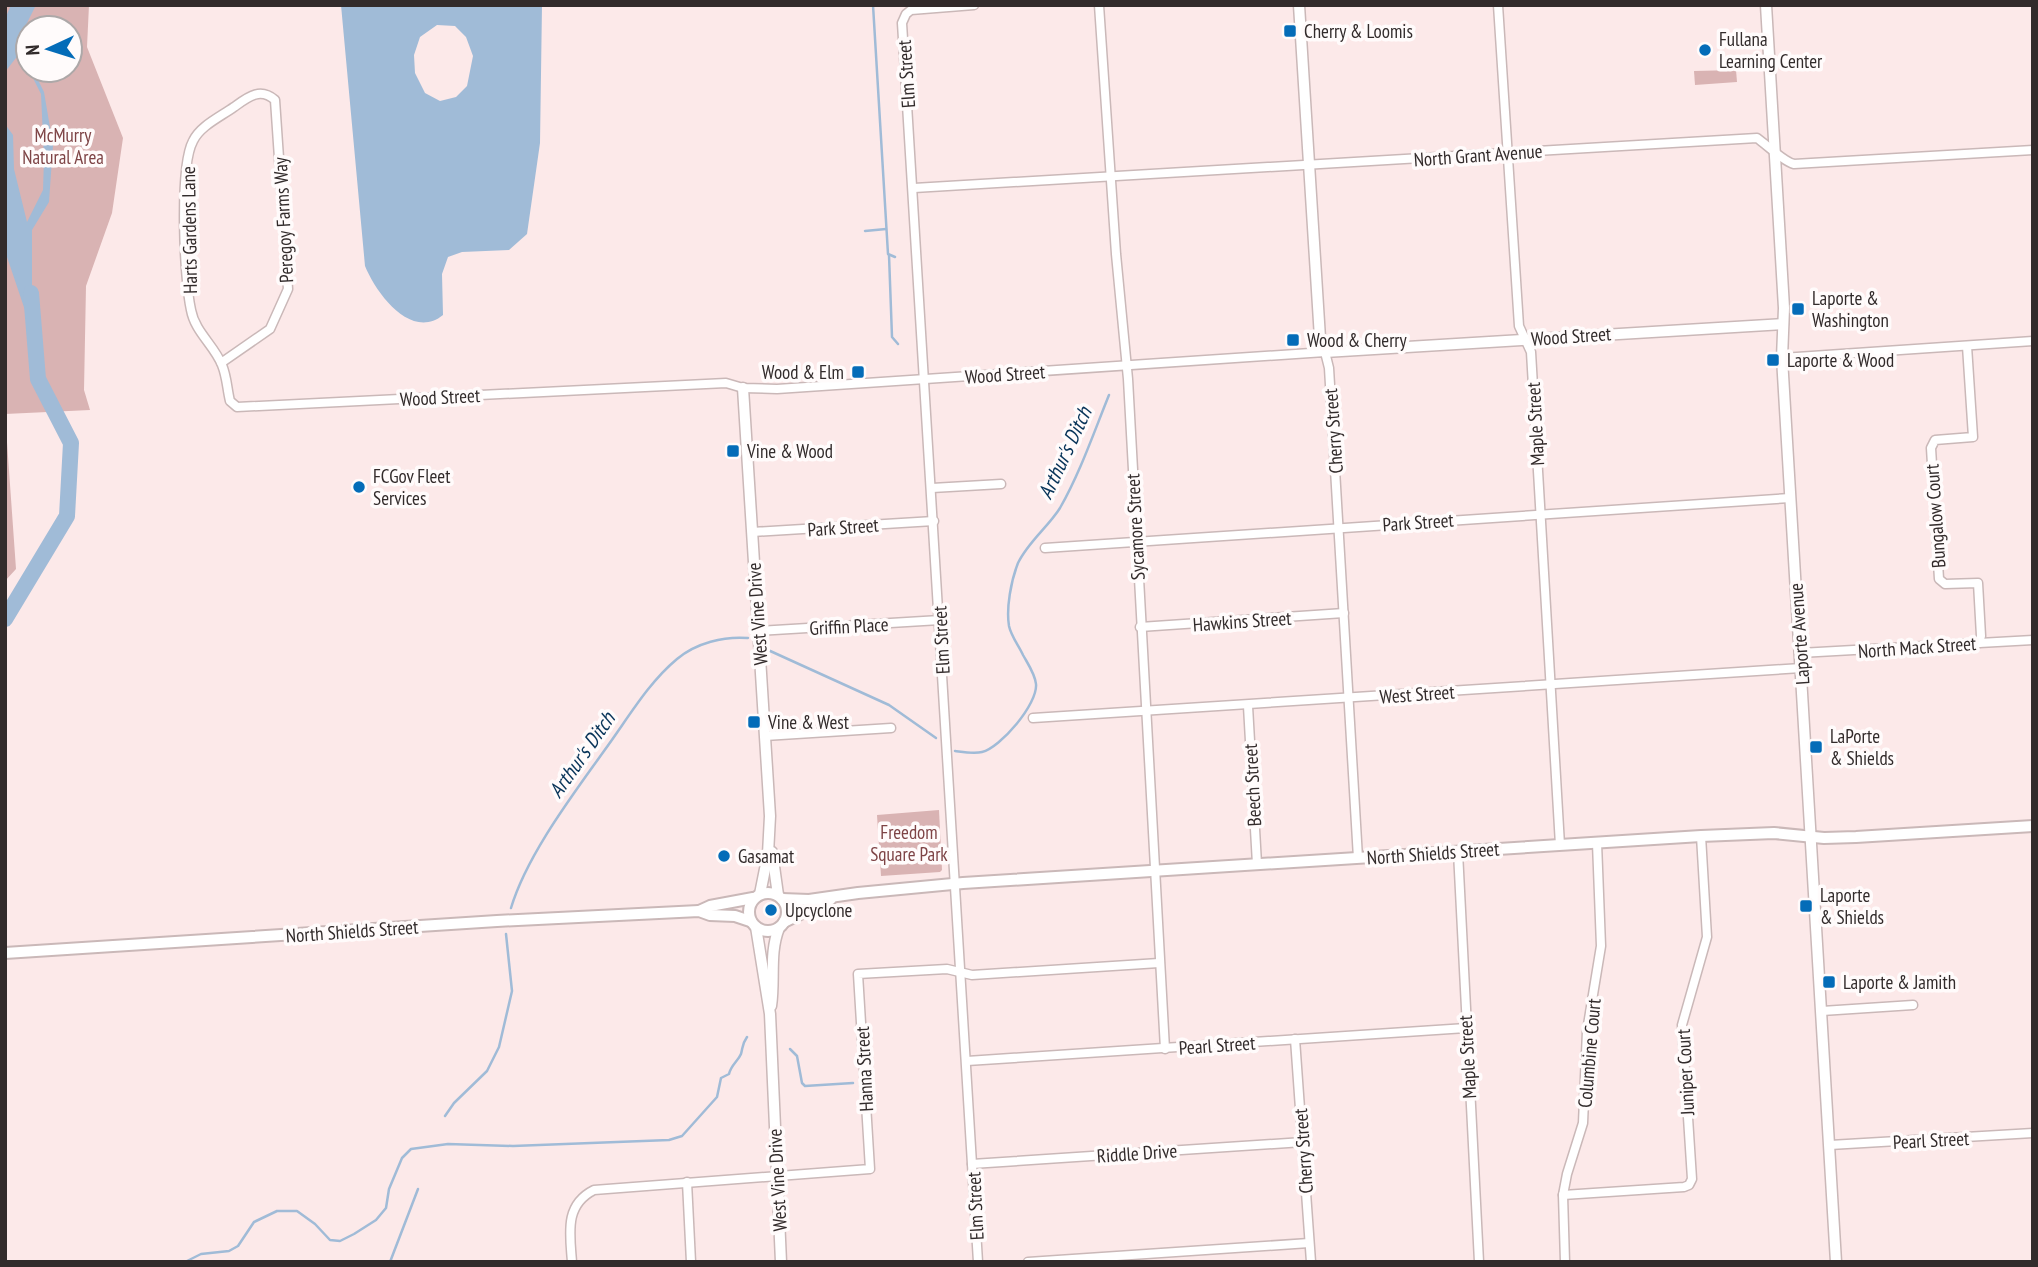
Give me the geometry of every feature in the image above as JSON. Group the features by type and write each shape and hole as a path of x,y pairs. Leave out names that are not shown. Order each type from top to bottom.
{"main road":[{"name":"North Shields Street","path":"780,897 800,900 953,883 1701,836 1774,833 1856,837 2033,826"},
{"path":"768,892 780,897 787,910 781,925 764,931 753,924 748,911 757,896 768,892"},
{"name":"North Shields Street","path":"699,911 757,896"},
{"name":"North Shields Street","path":"781,925 833,897"},
{"name":"North Shields Street","path":"5,953 513,920 699,911 753,924"}],"street":[{"name":"Elm Street","path":"974,5 911,10 903,19 951,804 953,883 967,1061 978,1262"},
{"name":"Sycamore Street","path":"1099,5 1127,366 1165,1049"},
{"name":"Cherry Street","path":"1299,5 1320,338 1329,368 1358,858"},
{"name":"Maple Street","path":"1498,5 1519,325 1531,352 1560,845"},
{"name":"Laporte Avenue","path":"1766,5 1783,324 1782,358 1836,1262"},
{"name":"Harts Gardens Lane","path":"230,401 229,384 221,363 201,335 191,311 184,175 194,139 202,129 253,94 268,94"},
{"name":"Peregoy Farms Way","path":"221,363 270,328 288,289 277,112 275,100 268,94"},
{"name":"North Grant Avenue","path":"914,188 1758,138 1787,163 1794,164 2033,150"},
{"name":"Wood Street","path":"230,401 237,407 726,383 743,388 777,389 1783,324"},
{"path":"1782,358 2033,341"},
{"name":"Bungalow Court","path":"1967,346 1973,437 1935,440 1931,448 1939,579 1945,584 1978,583 1981,636 1979,643"},
{"name":"West Vine Drive","path":"743,388 770,841 780,897"},
{"path":"932,488 1001,484"},
{"name":"Park Street","path":"1045,548 1790,498"},
{"name":"Park Street","path":"752,532 934,521"},
{"name":"Hawkins Street","path":"1140,627 1344,613"},
{"name":"Griffin Place","path":"758,631 940,620"},
{"name":"North Mack Street","path":"1800,653 2033,639"},
{"name":"West Street","path":"1033,718 1801,668"},
{"name":"Beech Street","path":"1248,706 1257,864"},
{"path":"765,736 891,728"},
{"name":"Juniper Court","path":"1563,1195 1684,1187 1689,1185 1692,1179 1682,1025 1707,937 1701,836"},
{"name":"West Vine Drive","path":"757,896 770,841"},
{"name":"Columbine Court","path":"1565,1262 1563,1195 1583,1123 1587,1031 1601,946 1597,843"},
{"name":"Maple Street","path":"1458,852 1479,1262"},
{"name":"West Vine Drive","path":"753,924 770,1014 781,1262"},
{"name":"West Vine Drive","path":"770,1014 774,989 773,943 781,925"},
{"name":"Hanna Street","path":"572,1262 570,1218 579,1201 599,1188 870,1169 858,974 947,969 972,975 1159,963"},
{"path":"1822,1011 1913,1005"},
{"name":"Pearl Street","path":"967,1061 1466,1028"},
{"name":"Cherry Street","path":"1295,1039 1311,1262"},
{"name":"Pearl Street","path":"1830,1145 2033,1133"},
{"name":"Riddle Drive","path":"972,1164 1303,1142"},
{"path":"687,1182 691,1262"},
{"path":"1028,1262 1309,1243"}],"green space":[{"name":"McMurry Natural Area","path":"5,5 89,5 87,47 123,138 112,213 86,286 84,390 90,410 5,414"},
{"path":"1736,70 1737,82 1695,85 1694,71"},
{"path":"5,414 16,569 5,581"},
{"name":"Freedom Square Park","path":"939,810 942,870 881,876 877,815"}],"water":[{"path":"11,5 36,5 32,14 14,14 14,60 5,72 5,19"},
{"path":"341,5 542,5 540,143 527,234 509,250 462,252 448,257 442,274 443,315 431,321 419,322 396,310 377,289 365,266","holes":["437,25 455,26 466,37 473,56 467,86 456,97 440,101 425,93 415,73 414,55 420,37"]},
{"path":"36,84 40,84 44,92 53,145 49,202 32,230 32,331 5,251 5,124 13,135 14,169 27,222 43,190 41,94"}],"waterway":[{"path":"873,5 888,254 895,257"},
{"path":"865,231 886,229"},
{"path":"889,255 892,337 898,344"},
{"path":"5,619 67,516 71,443 38,379 31,293"},
{"name":"Arthur's Ditch","path":"955,751 976,753 990,749 1008,734 1031,702 1035,692 1035,680 1009,626 1013,578 1022,555 1055,515 1067,495 1109,395"},
{"name":"Arthur's Ditch","path":"511,908 528,867 552,826 656,680 677,659 701,645 729,638 748,638"},
{"name":"Arthur's Ditch","path":"768,650 889,705 936,738"},
{"name":"Arthur's Ditch","path":"445,1116 454,1103 487,1071 499,1047 512,991 506,934"},
{"path":"185,1262 201,1254 229,1251 238,1246 254,1222 277,1211 297,1211 315,1224 330,1240 340,1241 376,1220 386,1208 389,1189 402,1158 411,1149 448,1144 513,1146 669,1140 682,1136 717,1097 721,1078 729,1074 747,1037"},
{"path":"790,1049 797,1056 802,1083 805,1086 853,1083"},
{"name":"Arthur's Ditch","path":"390,1262 418,1189"}],"place":[{"name":"Cherry & Loomis","path":"1290,31"},
{"name":"Fullana Learning Center","path":"1705,50"},
{"name":"Laporte & Washington","path":"1798,309"},
{"name":"Wood & Cherry","path":"1293,340"},
{"name":"Laporte & Wood","path":"1773,360"},
{"name":"Wood & Elm","path":"858,372"},
{"name":"Vine & Wood","path":"733,451"},
{"name":"FCGov Fleet Services","path":"359,487"},
{"name":"Vine & West","path":"754,722"},
{"name":"LaPorte & Shields","path":"1816,747"},
{"name":"Gasamat","path":"724,856"},
{"name":"Laporte & Shields","path":"1806,906"},
{"name":"Upcyclone","path":"771,910"},
{"name":"Laporte & Jamith","path":"1829,982"}]}
